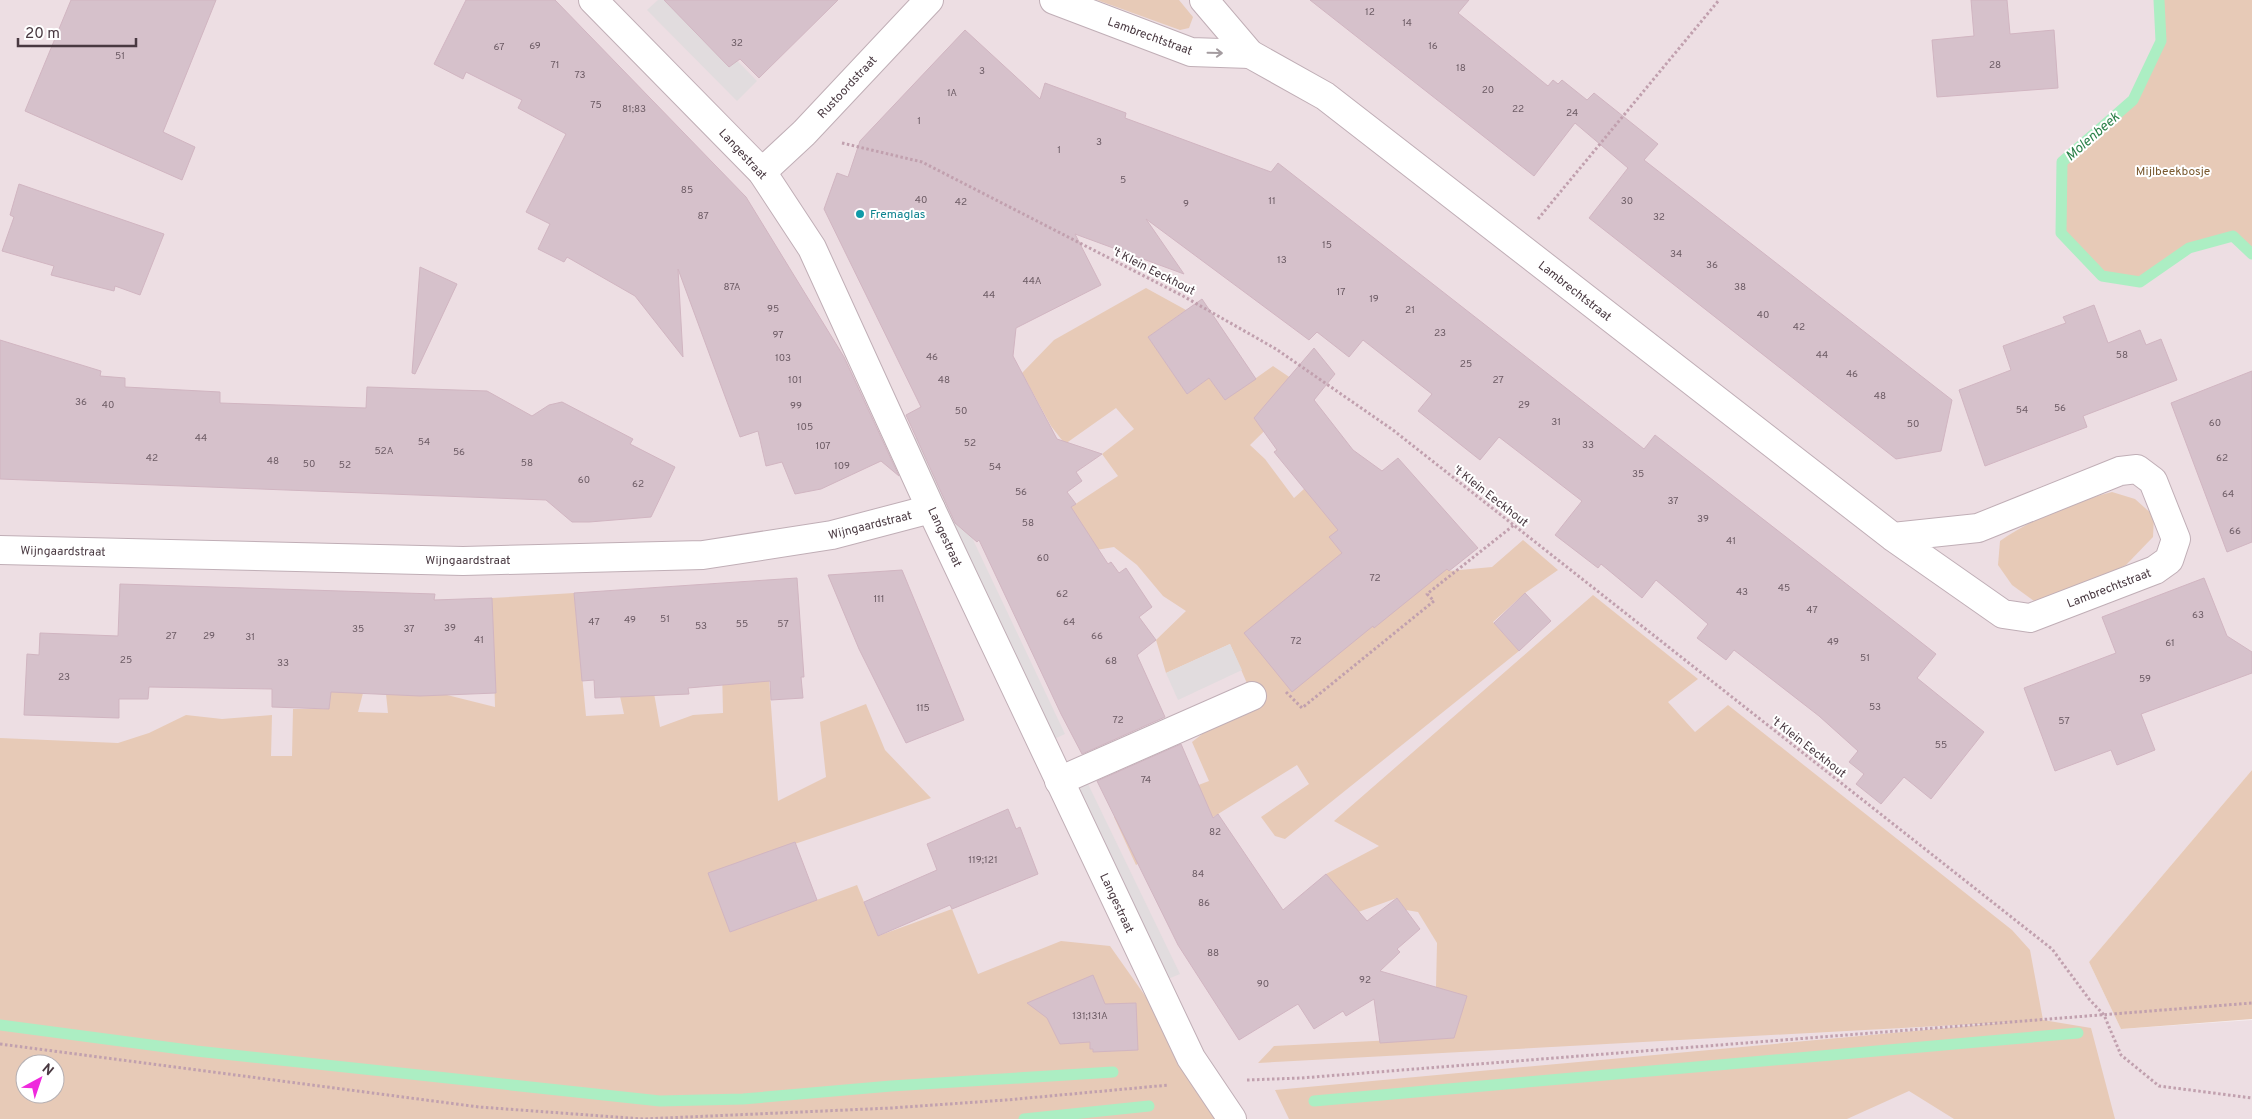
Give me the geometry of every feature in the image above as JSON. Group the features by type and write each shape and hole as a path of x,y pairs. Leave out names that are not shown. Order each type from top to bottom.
{"street":[{"name":"Langestraat","path":"593,0 762,172 812,248 931,509 1191,1058 1232,1119"},
{"name":"Rustoordstraat","path":"762,172 804,133 929,0"},
{"name":"Lambrechtstraat","path":"1054,0 1191,52 1250,54"},
{"name":"Lambrechtstraat","path":"1204,0 1250,54 1325,96 1893,537 2003,614 2030,618 2155,570 2168,560 2176,539 2153,481 2137,469 2120,471 1978,528 1893,537"},
{"name":"Wijngaardstraat","path":"0,550 463,561 703,554 832,535 931,509"},
{"path":"1059,781 1252,696"}],"path":[{"path":"1516,245 1719,0"},
{"name":"'t Klein Eeckhout","path":"804,133 922,162 1184,296 1276,349 1348,398 1514,525 2052,950 2089,999 2104,1015"},
{"path":"1252,696 1254,700 1281,688 1302,708 1434,601 1427,594 1514,525"},
{"path":"0,1044 479,1107 643,1119 891,1108 1006,1100 1207,1081 1301,1078 2252,1003"},
{"path":"2104,1015 2120,1055 2159,1086 2252,1098"}],"shaded area":[{"path":"0,0 2159,0 2161,41 2133,100 2062,162 2140,282 2189,248 2233,236 2252,254 2252,770 2089,962 2121,1029 2252,1020 2252,1119 0,1119"},
{"path":"658,0 677,0 757,81 737,101 647,10"},
{"path":"923,434 1065,734 1052,740 911,440"},
{"path":"1230,644 1242,670 1178,700 1166,673"},
{"path":"1088,784 1180,974 1168,979 1077,789"}],"green space":[{"path":"1097,0 1179,0 1193,17 1189,28 1180,30"},
{"name":"Mijlbeekbosje","path":"2159,0 2252,0 2252,254 2232,236 2189,248 2140,282 2102,276 2061,233 2062,162 2133,100 2161,41"},
{"path":"1146,288 1186,310 1148,337 1187,394 1209,378 1225,400 1273,366 1307,389 1250,445 1265,459 1294,498 1304,489 1393,504 1449,571 1492,567 1523,540 1558,570 1525,593 1493,622 1519,651 1285,839 1275,836 1261,817 1309,784 1297,765 1136,865 1114,817 1209,781 1192,742 1252,695 1230,644 1166,673 1156,640 1186,611 1163,596 1137,565 1114,547 1096,550 1071,507 1118,476 1102,454 1134,429 1116,408 1065,444 1051,426 1022,373 1054,340"},
{"path":"2112,492 2135,499 2154,516 2153,537 2126,565 2076,590 2034,601 2012,585 1998,565 2000,541 2053,512"},
{"path":"574,593 586,716 624,714 617,683 652,682 660,727 693,715 723,713 722,669 768,665 778,801 826,777 820,722 866,704 885,750 931,798 709,873 730,932 857,885 878,936 952,909 978,974 1061,941 1110,946 1232,1119 0,1119 0,738 118,743 149,733 186,715 222,719 272,715 271,756 292,756 293,709 329,709 332,668 363,693 358,712 388,713 386,694 419,688 495,707 492,598"},
{"path":"1593,595 1698,679 1668,702 1695,732 1728,705 2012,930 2030,950 2043,1020 2091,1028 2115,1119 1954,1119 1909,1091 1847,1119 1289,1119 1275,1090 2012,1022 1258,1063 1274,1046 1454,1037 1436,987 1437,943 1418,912 1406,910 1397,898 1350,915 1326,874 1379,846 1334,821"},
{"path":"2252,770 2252,1019 2121,1029 2089,962"}],"building":[{"path":"71,0 216,0 163,132 195,147 182,180 25,111"},
{"path":"466,0 555,0 746,197 844,357 899,476 881,461 821,489 795,494 782,462 766,466 758,431 740,437 678,269 683,357 635,296 567,257 564,262 538,249 550,224 526,212 566,134 518,108 522,100 466,72 463,79 434,64"},
{"path":"664,0 838,0 759,78 740,59 729,67"},
{"path":"1310,0 1469,0 1458,13 1548,86 1553,80 1558,84 1562,80 1587,100 1594,93 1658,144 1644,160 1952,400 1941,451 1896,459 1589,218 1628,168 1575,123 1534,176"},
{"path":"1971,0 2007,0 2010,34 2054,30 2058,88 1937,97 1932,40 1974,36"},
{"path":"965,30 1040,99 1045,83 1126,113 1125,118 1271,172 1278,163 1644,449 1655,435 1936,654 1917,678 1984,732 1931,799 1904,777 1881,804 1856,784 1864,774 1849,762 1858,751 1819,716 1734,650 1726,660 1697,638 1708,624 1656,580 1642,598 1601,564 1598,568 1555,535 1582,501 1499,437 1480,460 1418,411 1432,394 1363,340 1349,357 1317,332 1309,340 1146,219 1184,274 1075,234 1101,285 1016,328 1013,356 1057,439 1102,454 1076,472 1082,481 1067,492 1076,504 1071,507 1108,564 1111,562 1119,573 1126,568 1152,607 1139,617 1156,640 1137,655 1165,717 1082,754 1061,714 979,540 977,542 955,523 906,415 921,407 824,209 837,173 848,177 860,141"},
{"path":"19,184 164,234 140,295 115,286 114,291 51,275 54,266 2,251 14,217 10,215"},
{"path":"420,267 457,284 415,374 412,373"},
{"path":"1202,299 1256,379 1225,400 1209,378 1187,394 1148,337"},
{"path":"2094,305 2108,343 2140,330 2146,345 2161,339 2177,380 2083,416 2087,427 1985,466 1959,390 2011,370 2003,346 2066,323 2063,317"},
{"path":"0,340 101,371 100,376 125,378 125,387 220,392 220,403 366,408 367,387 487,391 532,416 549,405 562,402 633,439 630,444 675,467 651,517 589,522 572,522 546,500 0,479"},
{"path":"1314,348 1335,374 1314,400 1353,450 1382,471 1398,458 1478,548 1449,571 1447,569 1374,628 1373,626 1292,692 1244,633 1342,553 1329,537 1338,530 1274,452 1277,450 1254,418"},
{"path":"2252,371 2252,542 2227,552 2171,403"},
{"path":"902,570 964,720 906,743 859,649 828,575"},
{"path":"797,578 804,677 801,677 803,698 771,700 770,681 688,688 689,694 595,698 594,680 582,681 574,593"},
{"path":"2204,578 2227,636 2252,652 2252,673 2141,714 2155,750 2117,765 2111,750 2055,771 2024,688 2116,653 2102,617"},
{"path":"120,584 435,594 434,600 492,598 496,693 420,696 331,692 329,709 272,707 272,689 149,687 148,699 119,699 119,718 24,715 27,654 39,655 40,633 118,636"},
{"path":"1525,593 1551,621 1519,651 1494,623"},
{"path":"1181,744 1213,818 1218,814 1283,910 1326,874 1367,921 1397,898 1420,929 1397,949 1400,952 1380,971 1467,996 1454,1038 1380,1043 1374,999 1346,1016 1343,1011 1314,1029 1298,1004 1239,1040 1178,945 1097,781"},
{"path":"1008,809 1016,829 1020,827 1038,874 952,909 950,905 878,936 864,902 937,870 927,844"},
{"path":"795,842 817,900 730,932 708,873"},
{"path":"1093,975 1105,1004 1136,1003 1138,1050 1093,1052 1093,1049 1090,1049 1090,1042 1060,1044 1047,1018 1027,1003"}],"waterway":[{"name":"Molenbeek","path":"2159,0 2161,41 2133,100 2062,162 2061,233 2102,276 2140,282 2189,248 2233,236 2252,254"},
{"path":"0,1025 196,1051 660,1101 743,1099 891,1086 1113,1072"},
{"path":"1314,1101 2078,1033"},
{"path":"1024,1119 1149,1106"}],"place":[{"name":"Fremaglas","path":"860,214"}]}
